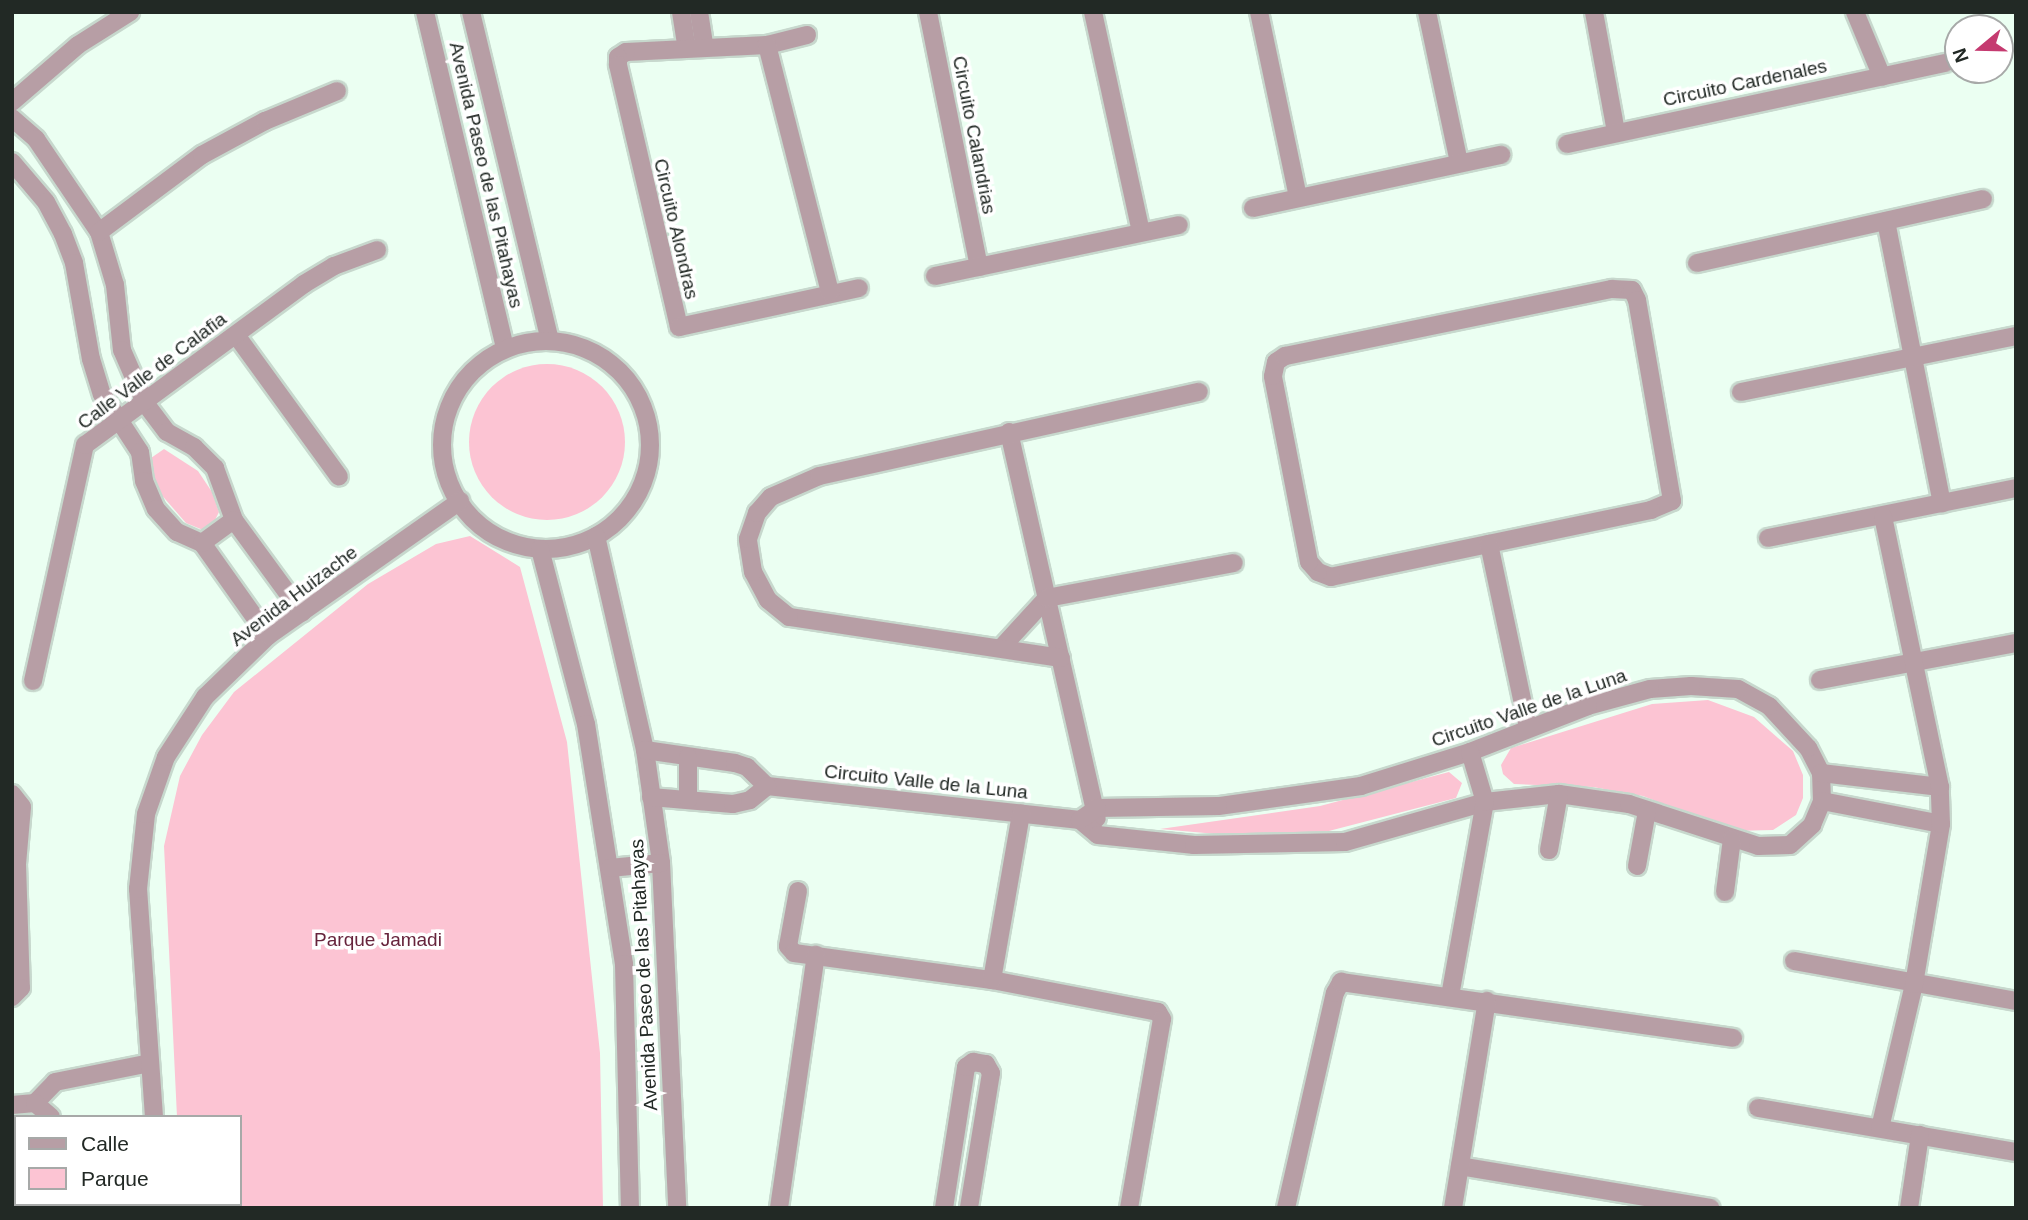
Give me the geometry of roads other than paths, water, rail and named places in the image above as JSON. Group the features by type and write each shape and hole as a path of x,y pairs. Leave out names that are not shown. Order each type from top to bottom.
{"street":[{"path":"12,102 78,45 130,12"},
{"name":"Avenida Paseo de las Pitahayas","path":"425,12 505,349"},
{"name":"Avenida Paseo de las Pitahayas","path":"471,12 550,340"},
{"path":"681,12 696,48"},
{"path":"696,48 699,12"},
{"name":"Circuito Calandrias","path":"928,12 979,267"},
{"path":"1093,12 1141,232"},
{"path":"1259,12 1298,197"},
{"path":"1427,12 1459,162"},
{"path":"1594,12 1616,132"},
{"path":"1855,12 1882,76"},
{"name":"Circuito Alondras","path":"807,35 767,45 626,52 618,57 618,65 679,327 830,292 859,288"},
{"path":"767,45 830,292"},
{"name":"Circuito Cardenales","path":"1567,144 1944,63"},
{"path":"99,232 202,155 265,121 337,91"},
{"path":"12,118 36,139 99,232 115,285 122,350 145,403 167,432 194,447 215,468 234,520 302,613"},
{"path":"1253,208 1501,155"},
{"path":"12,162 46,202 71,254 90,359 102,394 141,452 144,481 156,509 177,532 202,543 268,636"},
{"path":"1698,263 1983,199"},
{"path":"1886,221 1942,503"},
{"path":"935,276 1179,225"},
{"name":"Calle Valle de Calafia","path":"33,681 85,445 314,278 377,250"},
{"path":"1632,290 1672,501 1651,510 1489,544 1331,577 1318,572 1309,562 1273,376 1276,362 1285,356 1599,292 1632,290"},
{"path":"236,335 339,477"},
{"path":"1741,392 2016,335"},
{"path":"550,340 583,347 612,364 634,389 647,421 649,454 641,487 623,516 596,536 569,547 540,549 513,544 488,531 460,500 452,490 443,460 443,428 453,398 470,372 505,349 550,340"},
{"path":"1061,658 789,617 768,600 753,572 748,539 757,513 771,497 819,475 1199,392"},
{"path":"141,452 167,432"},
{"path":"1009,432 1097,808 1098,835"},
{"path":"1768,538 1883,517 2016,488"},
{"name":"Avenida Huizache","path":"154,1115 138,889 146,814 180,731 205,697 268,636 460,500"},
{"path":"1880,1128 1914,984 1941,824 1940,787 1883,517"},
{"path":"202,543 234,520"},
{"name":"Avenida Paseo de las Pitahayas","path":"596,536 645,750 661,863 677,1208"},
{"path":"1489,544 1528,727"},
{"name":"Avenida Paseo de las Pitahayas","path":"540,549 586,724 624,964 630,1208"},
{"path":"1001,648 1047,598 1234,563"},
{"path":"1819,680 2016,643"},
{"name":"Circuito Valle de la Luna","path":"1097,808 1218,806 1361,786 1470,752 1528,727 1650,689 1738,689 1769,706 1793,728 1821,773 1822,801"},
{"path":"645,750 747,767 767,786 743,803 651,797"},
{"path":"1450,996 1485,802 1470,752"},
{"path":"688,757 688,800"},
{"path":"1821,773 1940,787"},
{"name":"Circuito Valle de la Luna","path":"767,786 1080,820"},
{"path":"12,794 22,807 17,864 21,988 12,997"},
{"path":"1097,808 1080,820 1098,835 1194,845 1345,842 1485,802 1559,794 1647,811 1758,846 1790,845 1812,825 1822,801 1941,824"},
{"path":"1549,850 1559,794"},
{"path":"1637,866 1647,811"},
{"path":"992,980 1021,813"},
{"path":"1725,892 1732,839"},
{"path":"610,868 661,863"},
{"path":"798,891 788,946 794,953 992,980 1158,1012 1162,1020 1129,1208"},
{"path":"779,1208 816,955"},
{"path":"1794,961 2016,1001"},
{"path":"1286,1208 1335,993 1341,982 1733,1038"},
{"path":"1453,1208 1487,1002"},
{"path":"944,1208 967,1067 973,1062 986,1064 991,1073 969,1208"},
{"path":"12,1105 35,1103 55,1082 150,1063"},
{"path":"35,1103 49,1115"},
{"path":"1758,1108 2016,1152"},
{"path":"1909,1208 1920,1135"},
{"path":"1460,1166 1711,1208"}],"park label":[{"name":"Parque Jamadi","path":"378,940"}]}
